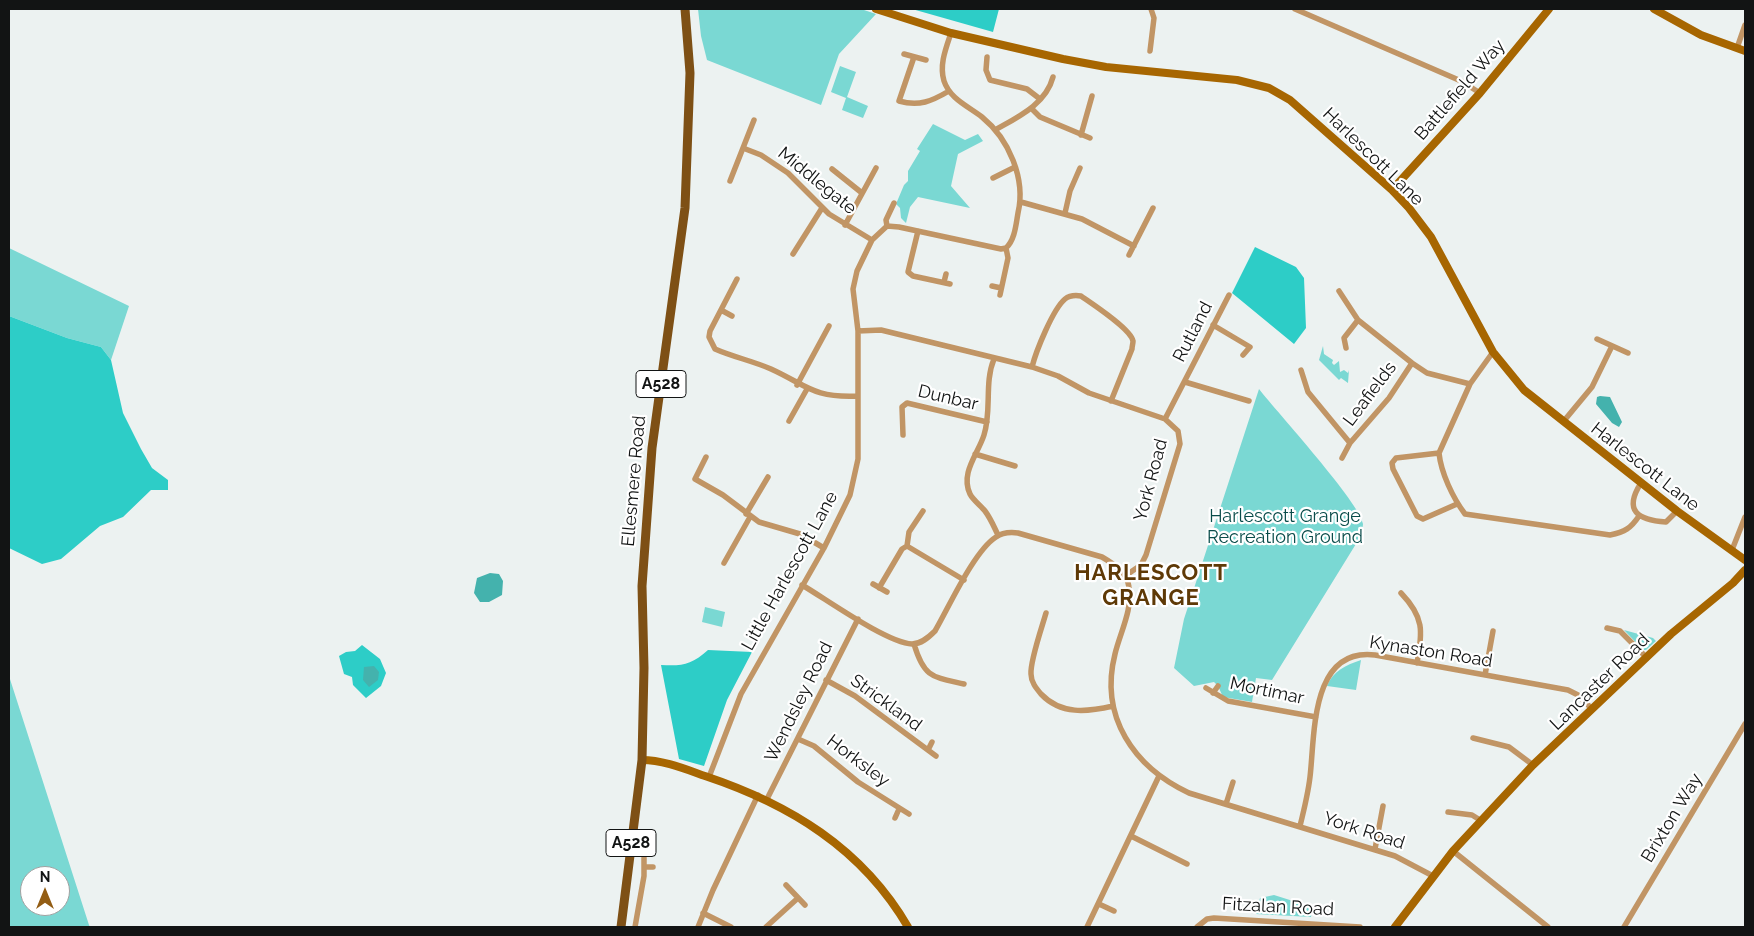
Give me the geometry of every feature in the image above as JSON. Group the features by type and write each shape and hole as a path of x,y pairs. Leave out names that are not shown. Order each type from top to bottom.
{"main road":[{"name":"Ellesmere Road","path":"621,927 642,760 644,668 642,586 652,448 685,208 690,73 685,9"}],"street":[{"name":"Harlescott Lane","path":"876,9 951,33 1106,67 1214,76 1269,88 1290,100 1392,190 1431,237 1493,352 1524,390 1677,512 1745,560"},
{"path":"1150,51 1154,18 1151,9"},
{"path":"1295,9 1302,10 1460,81 1480,93"},
{"name":"Battlefield Way","path":"1392,190 1480,93 1549,9"},
{"path":"1654,9 1695,32 1741,49 1745,25"},
{"path":"894,202 886,220 887,226 1001,249 1006,248 1012,241 1021,202 1021,186 1015,167 995,130 948,91 942,68 951,33"},
{"path":"904,54 926,60"},
{"path":"987,56 986,70 990,80 1028,89 1040,99"},
{"path":"914,57 900,101 911,105 921,104 932,101 948,91"},
{"path":"995,130 1032,108 1051,86 1053,77"},
{"path":"1082,135 1092,96"},
{"path":"1032,108 1040,117 1090,138"},
{"path":"730,181 754,120"},
{"name":"Middlegate","path":"744,148 761,155 788,173 822,208 845,225 872,240"},
{"path":"993,178 1015,167"},
{"path":"845,225 876,168"},
{"path":"1065,213 1070,191 1080,168"},
{"path":"832,169 862,193"},
{"path":"1021,202 1065,213 1134,246"},
{"path":"793,254 822,208"},
{"path":"1129,255 1153,208"},
{"name":"Little Harlescott Lane","path":"709,777 741,694 841,516 854,479 858,459 858,331 853,289 858,271 872,240 887,226"},
{"path":"918,231 908,272 913,276 947,283 946,274"},
{"path":"1000,295 1008,258 1006,248"},
{"path":"737,279 715,320 709,337 716,349 769,368 808,389 832,396 858,396"},
{"path":"992,286 1001,288"},
{"path":"1339,291 1358,320 1412,363 1427,373 1470,384"},
{"path":"1032,367 1041,341 1061,304 1066,298 1073,295 1081,296 1117,323 1133,341 1132,349 1111,401"},
{"name":"Rutland","path":"1165,419 1229,295"},
{"path":"721,310 732,316"},
{"path":"1346,348 1342,338 1358,320"},
{"path":"1213,325 1252,345 1243,356"},
{"path":"798,384 829,326"},
{"name":"York Road","path":"858,331 881,330 1032,367 1058,376 1089,393 1165,419 1178,431 1180,444 1146,555 1141,565 1125,576 1130,595 1113,663 1111,685 1113,706 1118,722 1130,745 1159,776 1189,792 1375,849 1410,862 1432,876"},
{"path":"1597,338 1628,353"},
{"path":"1563,422 1592,387 1612,346"},
{"path":"1493,352 1470,384 1439,453 1440,461 1458,504 1465,514 1610,535 1622,533 1632,527 1639,516"},
{"path":"994,359 989,379 990,404 987,422 967,480 970,494 986,512 998,536"},
{"name":"Leafields","path":"1342,458 1350,443 1390,398 1412,363"},
{"name":"Leafields","path":"1301,370 1308,392 1350,443"},
{"name":"Rutland","path":"1185,382 1249,401"},
{"path":"789,421 808,389"},
{"name":"Dunbar","path":"903,435 902,407 907,403 987,422"},
{"path":"1439,453 1396,458 1392,463 1393,469 1417,516 1423,519 1458,504"},
{"path":"975,454 1015,466"},
{"path":"706,457 695,479 734,502 748,515 768,526 800,534 824,548"},
{"path":"724,563 768,477"},
{"path":"1641,483 1634,493 1633,505 1639,516 1647,521 1666,522 1677,512"},
{"path":"907,546 909,532 923,511"},
{"path":"1732,550 1745,517"},
{"path":"802,585 895,640 914,644 928,638 935,631 988,543 1008,532 1018,533 1090,553 1111,562 1125,576"},
{"path":"907,546 964,580"},
{"path":"879,588 902,548 907,546"},
{"name":"Lancaster Road","path":"1395,927 1432,876 1480,820 1592,709 1745,570"},
{"path":"872,584 887,592"},
{"path":"1401,592 1413,606 1419,617 1421,640 1417,663"},
{"path":"1046,613 1031,673 1033,683 1038,691 1048,701 1076,711 1113,706"},
{"name":"Wendsley Road","path":"767,799 858,619"},
{"path":"1607,628 1620,631 1647,658"},
{"path":"1485,675 1493,631"},
{"path":"914,644 919,660 927,673 964,684"},
{"name":"Kynaston Road","path":"1300,826 1310,780 1318,701 1324,683 1342,662 1360,655 1371,654 1568,690 1578,695 1592,709"},
{"name":"Strickland","path":"826,680 855,696 936,756"},
{"name":"Mortimar","path":"1213,693 1218,686"},
{"name":"Mortimar","path":"1206,688 1228,701 1316,717"},
{"name":"Brixton Way","path":"1624,927 1745,724"},
{"path":"1473,738 1510,746 1534,765"},
{"name":"Horksley","path":"798,739 814,746 858,782 909,814"},
{"name":"Strickland","path":"928,750 932,742"},
{"path":"642,760 654,761 709,777 758,795 804,819 840,847 875,884 908,927"},
{"path":"1088,927 1159,776"},
{"path":"1226,804 1233,782"},
{"path":"698,927 758,795"},
{"path":"1375,849 1383,806"},
{"name":"Horksley","path":"895,818 899,809"},
{"path":"1448,812 1472,815 1480,820"},
{"path":"1131,836 1187,864"},
{"path":"1453,851 1548,927"},
{"path":"635,927 645,867 644,858"},
{"path":"645,867 653,867"},
{"path":"786,885 805,905"},
{"path":"766,927 798,898"},
{"path":"1099,904 1114,911"},
{"path":"703,913 731,927"},
{"name":"Fitzalan Road","path":"1197,927 1207,920 1214,918 1360,927"}],"green space":[{"path":"698,9 861,9 876,14 839,54 821,105 707,60 701,36"},
{"path":"840,66 856,72 847,97 868,106 863,118 842,110 846,98 831,92"},
{"path":"933,124 965,140 978,134 983,141 958,154 951,186 970,208 918,197 910,207 906,223 901,218 900,208 896,204 904,185 908,181 908,171 920,151 917,149"},
{"path":"9,248 129,306 111,360 101,347 67,338 9,316"},
{"path":"1323,346 1324,354 1333,360 1332,363 1334,365 1339,361 1340,372 1344,370 1348,373 1349,370 1348,383 1341,378 1339,380 1319,360"},
{"name":"Harlescott Grange Recreation Ground","path":"1259,389 1334,478 1359,513 1363,527 1359,539 1272,680 1256,678 1252,702 1223,697 1214,682 1194,686 1174,668 1184,619"},
{"path":"705,607 725,612 722,627 702,622"},
{"path":"1624,630 1653,638 1656,641 1646,650 1643,650"},
{"path":"1361,660 1356,690 1327,686 1333,676 1341,669"},
{"path":"9,676 90,927 9,927"},
{"path":"1274,895 1312,907 1311,917 1256,914 1260,898"}],"shaded area":[{"path":"912,9 999,9 993,32"},
{"path":"1255,247 1296,267 1304,278 1306,328 1294,344 1232,293"},
{"path":"9,316 67,338 101,347 111,360 123,413 141,449 152,468 168,480 168,490 151,490 123,517 100,526 61,559 42,564 9,548"},
{"path":"1597,397 1610,397 1622,422 1619,427 1612,423 1596,404"},
{"path":"490,573 499,574 503,581 502,595 489,602 480,602 474,593 477,578"},
{"path":"362,645 380,659 386,673 381,686 366,698 353,685 352,677 344,674 339,656 346,652 355,651"},
{"path":"708,650 752,652 727,700 704,766 679,759 661,665 686,664 697,659"},
{"path":"374,666 379,672 378,680 369,687 363,680 364,667"}],"district":[{"name":"HARLESCOTT GRANGE","path":"1151,586"}]}
